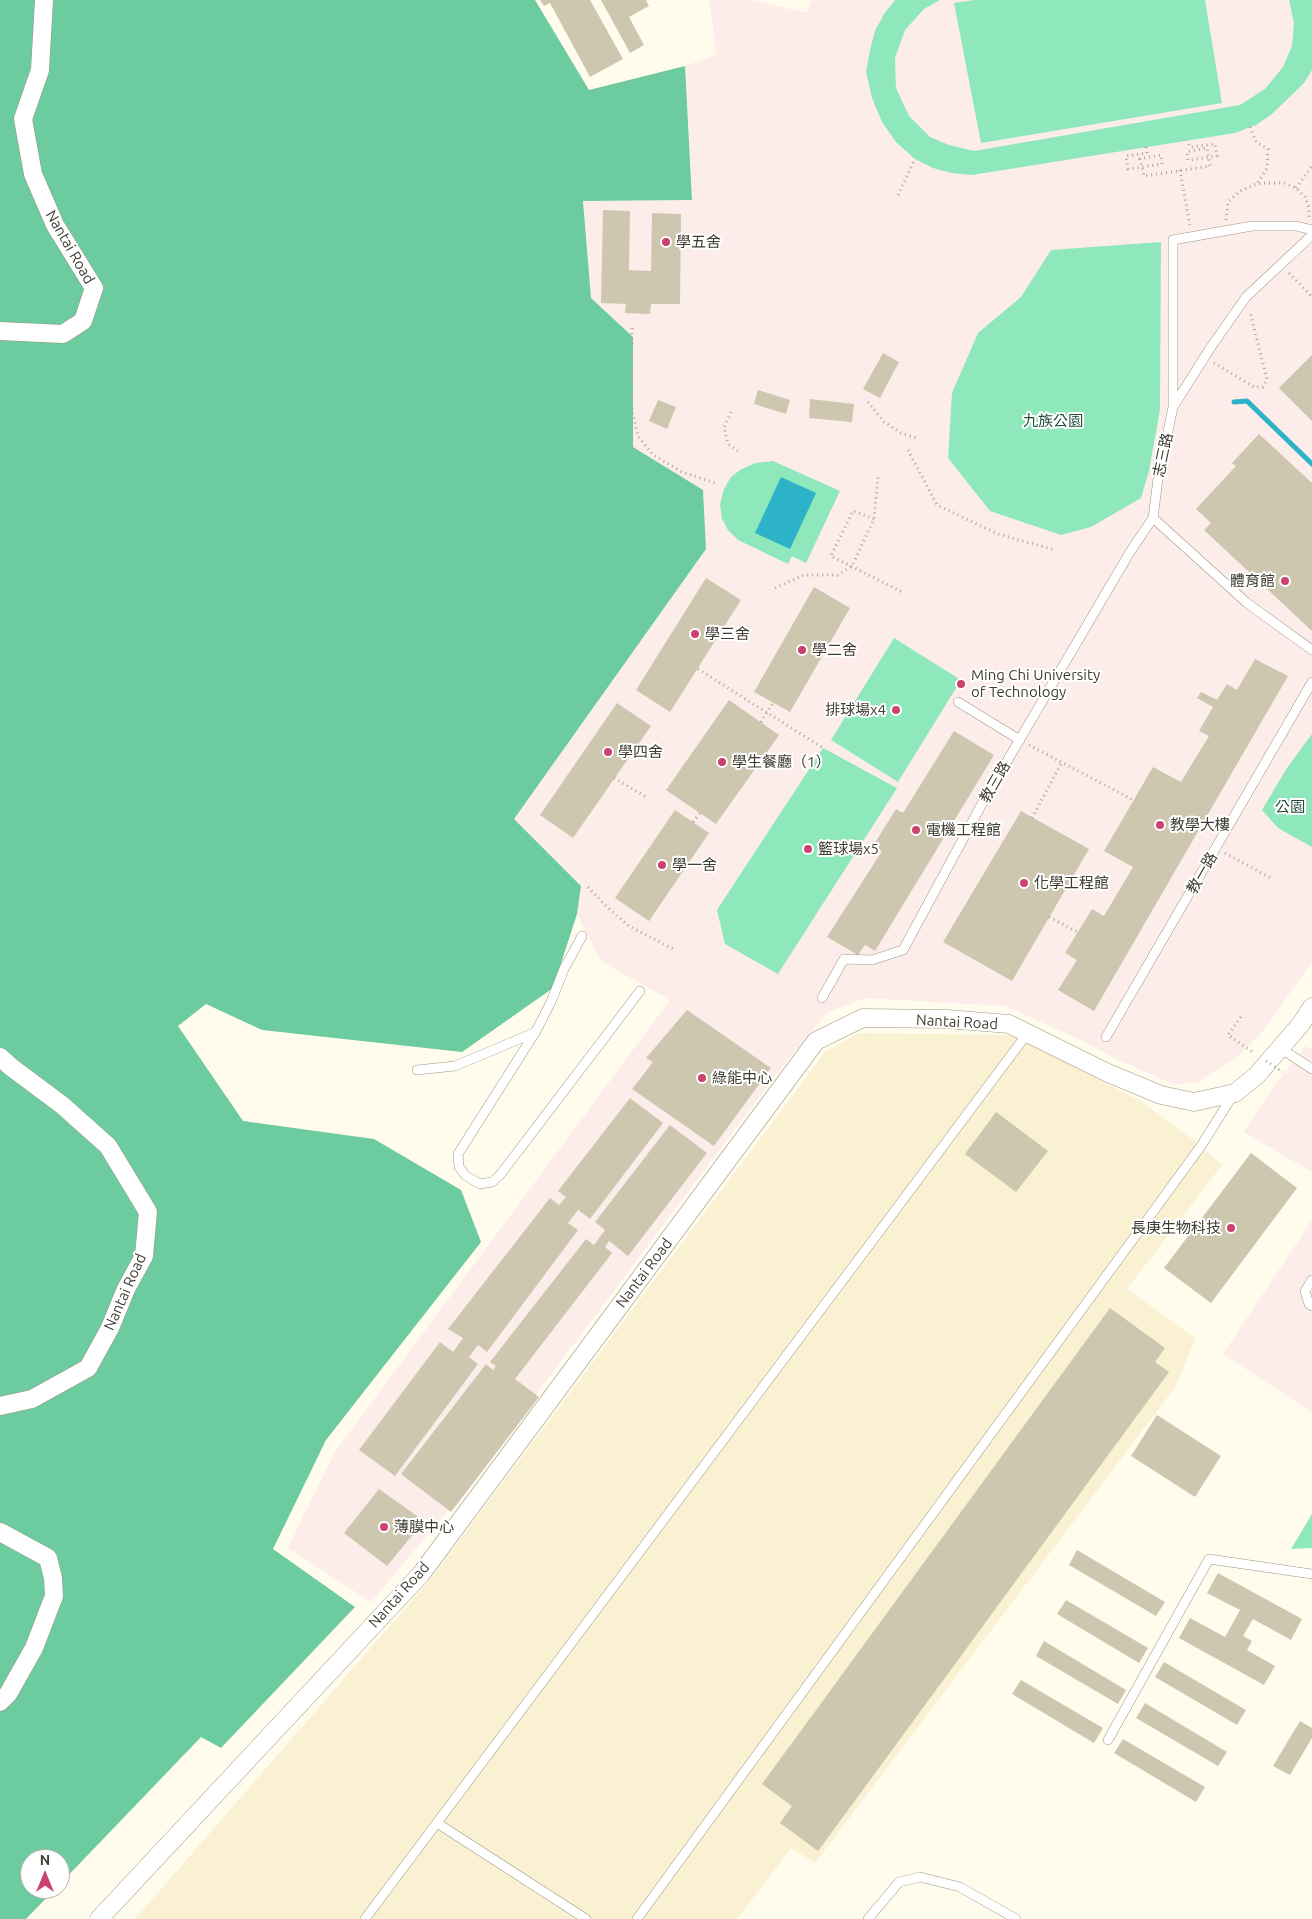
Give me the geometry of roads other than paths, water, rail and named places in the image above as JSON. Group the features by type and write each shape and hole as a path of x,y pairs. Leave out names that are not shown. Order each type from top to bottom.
{"street":[{"name":"Nantai Road","path":"0,331 63,334 83,321 94,288 55,225 33,174 23,119 40,70 44,0"},
{"name":"Nantai Road","path":"99,1919 421,1574 816,1041 863,1018 1009,1024 1108,1073 1161,1095 1194,1102 1235,1093 1257,1075 1280,1048 1306,1026 1312,1007"},
{"name":"Nantai Road","path":"0,1057 62,1106 108,1146 148,1212 144,1256 126,1289 110,1328 88,1368 32,1399 0,1406"},
{"path":"0,1532 48,1558 53,1578 54,1596 34,1648 8,1694 0,1702"}],"lane":[{"path":"1174,407 1173,240 1252,226 1296,226 1311,232"},
{"name":"志三路","path":"1153,518 1158,479 1174,407 1204,358 1246,297 1311,232"},
{"path":"1153,518 1248,603 1312,650"},
{"name":"教三路","path":"822,998 844,959 872,960 903,950 983,802 1130,552 1153,518"},
{"name":"教一路","path":"1106,1037 1312,682"},
{"path":"958,702 1020,740"},
{"path":"582,936 564,969 551,1002 536,1032 458,1154 459,1166 466,1176 480,1184 492,1182 500,1175 640,991"},
{"path":"417,1070 455,1066 536,1032"},
{"path":"365,1919 1027,1034"},
{"path":"1280,1048 1312,1068"},
{"path":"637,1919 1195,1154 1235,1093"},
{"path":"1312,1280 1305,1291 1309,1304 1312,1306"},
{"path":"1108,1740 1209,1560 1312,1574"},
{"path":"437,1823 586,1919"},
{"path":"868,1919 899,1882 920,1876 960,1888 1016,1919"}],"water":[{"path":"781,477 816,493 790,549 755,533"}],"waterway":[{"path":"1234,402 1247,401 1312,464"}],"place":[{"name":"學五舍","path":"666,242"},
{"name":"體育館","path":"1285,581"},
{"name":"學三舍","path":"695,634"},
{"name":"學二舍","path":"802,650"},
{"name":"Ming Chi University of Technology","path":"961,684"},
{"name":"排球場x4","path":"896,710"},
{"name":"學四舍","path":"608,752"},
{"name":"學生餐廳（1）","path":"722,762"},
{"name":"教學大樓","path":"1160,825"},
{"name":"電機工程館","path":"916,830"},
{"name":"籃球場x5","path":"808,849"},
{"name":"學一舍","path":"662,865"},
{"name":"化學工程館","path":"1024,883"},
{"name":"綠能中心","path":"702,1078"},
{"name":"長庚生物科技","path":"1231,1228"},
{"name":"薄膜中心","path":"384,1527"}],"park label":[{"name":"九族公園","path":"1053,421"},
{"name":"公園","path":"1290,807"}]}
